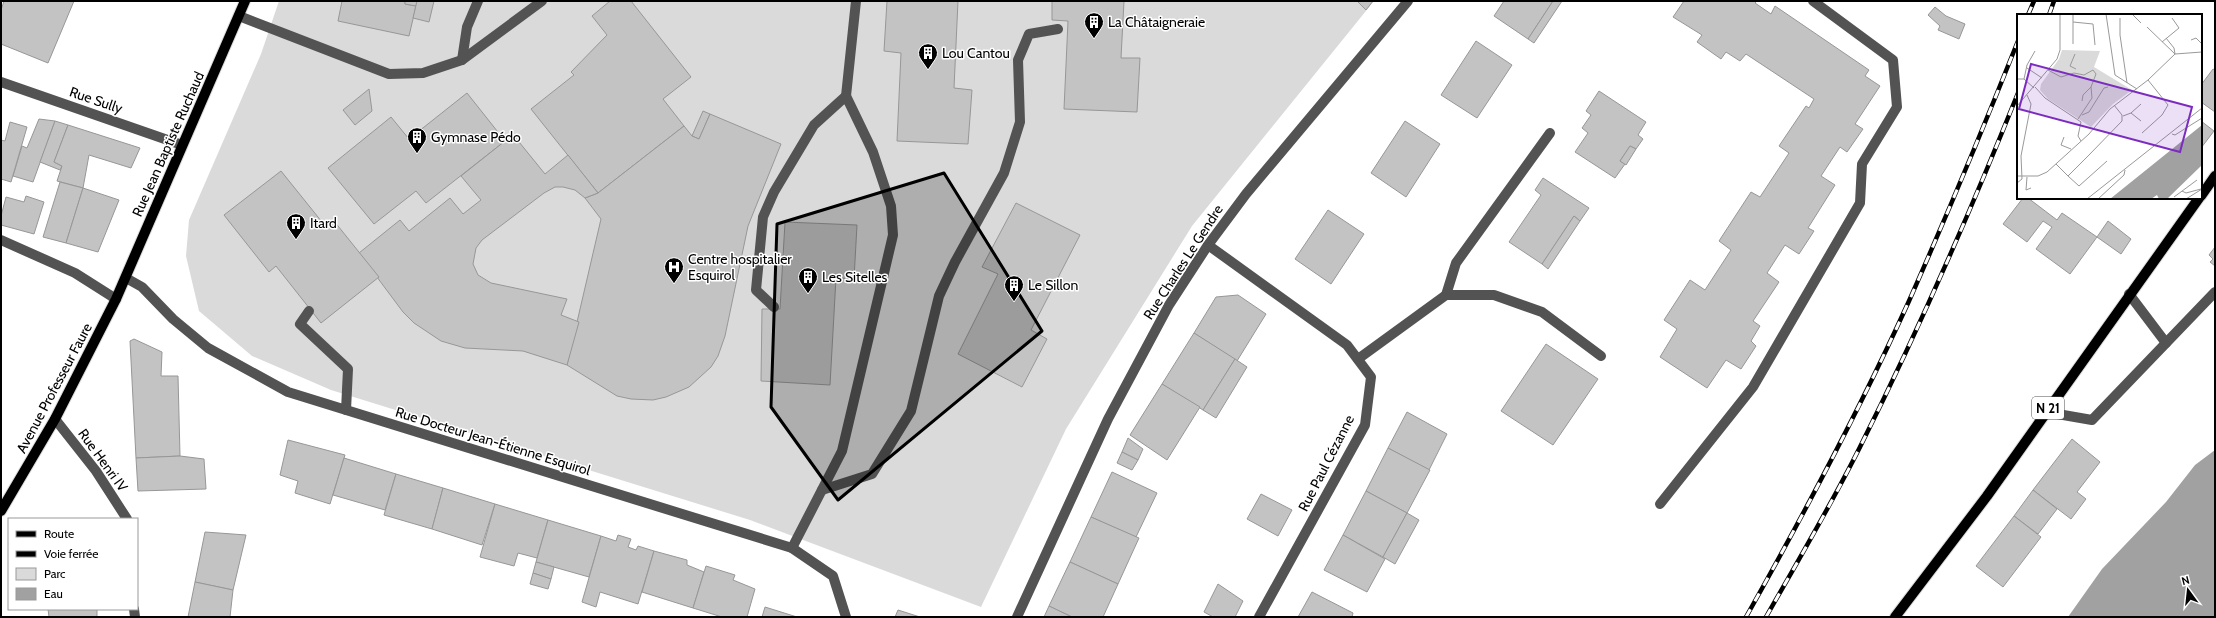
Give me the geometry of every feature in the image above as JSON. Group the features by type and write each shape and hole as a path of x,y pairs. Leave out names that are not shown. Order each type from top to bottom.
{"main road":[{"name":"Rue Jean Baptiste Ruchaud","path":"116,298 246,1"},
{"name":"N 21","path":"2202,194 2215,176"},
{"name":"N 21","path":"1895,617 1987,496 2129,294 2199,199"},
{"name":"Avenue Professeur Faure","path":"1,511 55,419 116,298"}],"street":[{"path":"462,60 467,27 478,1"},
{"path":"239,16 389,74 423,73 462,60 542,1"},
{"path":"792,548 842,450 893,235 891,206 873,152 846,96 856,1"},
{"name":"Rue Charles Le Gendre","path":"1017,617 1108,418 1169,305 1208,245 1246,194 1408,1"},
{"path":"1660,504 1753,387 1860,203 1862,164 1897,107 1893,60 1814,1"},
{"path":"822,490 872,474 911,411 939,296 955,262 1007,166 1020,122 1018,60 1029,34 1058,29"},
{"name":"Rue Sully","path":"1,82 182,145"},
{"path":"774,307 756,290 763,217 774,192 814,125 846,96"},
{"path":"1446,295 1456,263 1550,133"},
{"path":"1,240 75,273 116,298"},
{"name":"Rue Paul Cézanne","path":"1208,245 1347,345 1371,377 1365,425 1259,617"},
{"name":"Rue Docteur Jean-Étienne Esquirol","path":"126,278 142,287 173,319 208,348 288,392 792,548 833,576 846,617"},
{"path":"2046,412 2092,420 2215,292"},
{"path":"2129,294 2166,344"},
{"path":"1358,359 1446,295 1494,295 1542,312 1601,356"},
{"path":"309,311 300,324 348,369 346,410"},
{"name":"Rue Henri IV","path":"55,419 96,471 126,518"}],"highlighted area":[{"path":"944,173 1042,331 838,500 771,407 777,224"}],"green space":[{"name":"Centre hospitalier Esquirol","path":"279,1 1374,1 1192,226 1066,429 981,607 750,520 331,390 252,356 199,311 186,256 189,220 261,54"}],"water":[{"path":"2215,450 2215,617 2068,617 2102,569 2166,502 2195,465"}],"building":[{"path":"4,1 74,1 48,63 1,44 1,10"},
{"path":"342,1 405,1 405,4 416,6 409,36 338,21"},
{"path":"405,1 417,1 416,6 405,4"},
{"path":"417,1 434,1 429,22 413,18"},
{"path":"610,1 631,1 691,77 663,99 684,126 598,193 531,109 574,75 571,72 607,35 592,16"},
{"name":"Lou Cantou","path":"887,1 958,1 954,88 972,90 968,144 897,141 901,53 884,51"},
{"name":"La Châtaigneraie","path":"1052,1 1124,1 1121,58 1140,58 1137,112 1064,109 1068,21 1052,20"},
{"path":"1357,1 1373,1 1366,10"},
{"path":"1504,1 1553,1 1528,39 1494,16"},
{"path":"1553,1 1562,1 1534,43 1528,39"},
{"path":"1684,1 1757,1 1755,3 1771,14 1775,6 1869,70 1865,76 1880,86 1855,124 1863,129 1847,152 1840,147 1821,176 1835,185 1808,228 1814,231 1799,254 1785,245 1767,273 1779,282 1753,321 1760,326 1751,341 1756,346 1741,369 1726,360 1707,388 1660,357 1677,329 1664,320 1690,280 1705,290 1731,250 1719,241 1751,192 1760,197 1789,153 1779,146 1806,106 1809,108 1814,99 1746,54 1740,61 1726,52 1721,59 1697,42 1702,35 1673,17"},
{"path":"1935,7 1946,16 1965,24 1959,39 1938,30 1940,26 1928,15"},
{"path":"1476,41 1512,65 1477,118 1441,95"},
{"path":"2213,69 2215,70 2215,112 2202,103 2202,84"},
{"path":"369,89 372,111 355,125 343,110"},
{"path":"1599,91 1646,122 1638,135 1643,139 1636,149 1630,146 1620,161 1625,164 1615,178 1575,152 1588,133 1582,128 1591,115 1586,111"},
{"name":"Gymnase Pédo","path":"467,93 505,141 426,203 416,191 374,224 328,168 391,117 409,139"},
{"path":"703,111 710,114 699,139 692,136"},
{"path":"710,114 781,144 748,226 725,336 718,356 711,367 689,387 666,397 653,400 631,399 617,396 567,365 601,219 585,198 598,193 684,126 692,136 699,139"},
{"path":"39,119 55,121 33,182 13,176 22,146 27,148"},
{"path":"55,121 68,125 54,162 62,166 60,170 40,162"},
{"path":"1405,121 1440,144 1406,197 1371,173"},
{"path":"10,122 27,127 11,182 1,179 1,140 5,141"},
{"path":"2202,122 2214,131 2202,147"},
{"path":"68,125 140,148 131,168 89,155 83,188 57,181 62,166 54,162"},
{"path":"515,137 545,174 568,155 598,193 585,198 575,190 555,187 544,193 482,240 476,248 473,264 478,275 491,283 567,299 561,315 579,322 567,365 523,351 465,348 441,341 414,323 403,312 359,253 400,220 409,231 450,198 463,214 481,200 461,176 505,141 507,143"},
{"path":"1630,146 1636,149 1626,165 1620,161"},
{"name":"Itard","path":"281,171 326,227 334,221 379,277 321,323 276,266 269,272 224,215"},
{"path":"1543,178 1589,208 1580,221 1574,216 1542,264 1509,242 1541,195 1535,190"},
{"path":"60,182 83,188 66,243 43,237"},
{"path":"83,188 119,200 98,252 66,243"},
{"path":"26,196 44,202 34,234 1,225 1,216 6,197 24,202"},
{"path":"2022,199 2029,199 2057,220 2062,213 2097,237 2070,274 2036,249 2052,227 2043,221 2027,242 2003,224"},
{"name":"Le Sillon","path":"1016,203 1080,235 1031,330 1047,339 1022,387 958,354 998,274 982,267"},
{"path":"1328,210 1364,234 1331,284 1295,259"},
{"path":"1574,216 1580,221 1548,269 1542,264"},
{"path":"2108,221 2131,239 2121,254 2097,237"},
{"name":"Les Sitelles","path":"785,222 857,225 854,279 836,278 830,385 761,381 762,309 780,309"},
{"path":"2215,247 2215,266 2210,262 2213,259 2209,255"},
{"path":"1238,295 1266,314 1237,361 1194,333 1216,297"},
{"path":"1194,333 1235,359 1203,410 1162,384"},
{"path":"134,339 162,352 161,376 178,376 180,456 136,458 130,341"},
{"path":"1546,344 1598,379 1553,445 1501,411"},
{"path":"1235,359 1247,367 1216,418 1203,410"},
{"path":"1162,384 1200,407 1167,460 1130,435"},
{"path":"1407,412 1447,434 1429,470 1388,448"},
{"path":"1128,438 1143,449 1138,460 1122,452"},
{"path":"2072,439 2100,462 2077,492 2086,499 2071,519 2033,490"},
{"path":"288,440 345,455 330,504 295,493 298,481 280,475"},
{"path":"1388,448 1430,470 1407,513 1366,491"},
{"path":"1122,452 1138,460 1132,470 1117,463"},
{"path":"180,456 204,459 206,489 138,491 136,458"},
{"path":"344,458 396,474 385,510 333,495"},
{"path":"1112,472 1157,493 1136,537 1091,517"},
{"path":"396,474 443,488 432,529 384,515"},
{"path":"443,488 495,504 482,545 432,529"},
{"path":"2033,490 2057,509 2038,534 2014,516"},
{"path":"1366,491 1407,513 1383,557 1343,535"},
{"path":"1261,494 1292,510 1278,536 1247,519"},
{"path":"495,504 548,520 537,558 518,553 514,566 480,557"},
{"path":"1407,513 1419,520 1395,564 1383,557"},
{"path":"2014,516 2041,537 2003,587 1976,566"},
{"path":"1091,517 1139,538 1118,584 1070,562"},
{"path":"548,520 601,536 589,577 536,562"},
{"path":"205,532 246,535 233,590 195,582"},
{"path":"618,535 631,539 628,547 636,550 638,546 654,551 638,604 600,592 596,607 582,602 601,536 616,541"},
{"path":"1343,535 1385,559 1367,592 1324,570"},
{"path":"654,551 687,560 687,565 704,572 693,608 642,592"},
{"path":"536,562 554,567 551,579 533,573"},
{"path":"1070,562 1118,584 1103,617 1072,617 1049,606"},
{"path":"706,566 735,575 733,580 755,589 747,617 722,617 693,608"},
{"path":"533,573 551,579 548,589 530,584"},
{"path":"195,582 233,590 230,617 188,617"},
{"path":"1218,584 1243,601 1235,617 1213,617 1204,612"},
{"path":"1312,592 1353,613 1352,617 1298,617"},
{"path":"1049,606 1072,617 1044,617"},
{"path":"765,607 797,617 762,617"},
{"path":"48,610 97,610 97,617 49,617"},
{"path":"898,610 920,617 895,617"}],"railway":[{"path":"2028,14 2034,1"},
{"path":"2049,14 2054,1"},
{"path":"1746,617 1831,461 1909,301 1951,204 2017,43"},
{"path":"1766,617 1838,490 1902,360 1943,272 2017,95"}],"place":[{"name":"La Châtaigneraie","path":"1094,39"},
{"name":"Lou Cantou","path":"928,70"},
{"name":"Gymnase Pédo","path":"417,154"},
{"name":"Itard","path":"296,240"},
{"name":"Centre hospitalier Esquirol","path":"674,284"},
{"name":"Les Sitelles","path":"808,294"},
{"name":"Le Sillon","path":"1014,302"}]}
